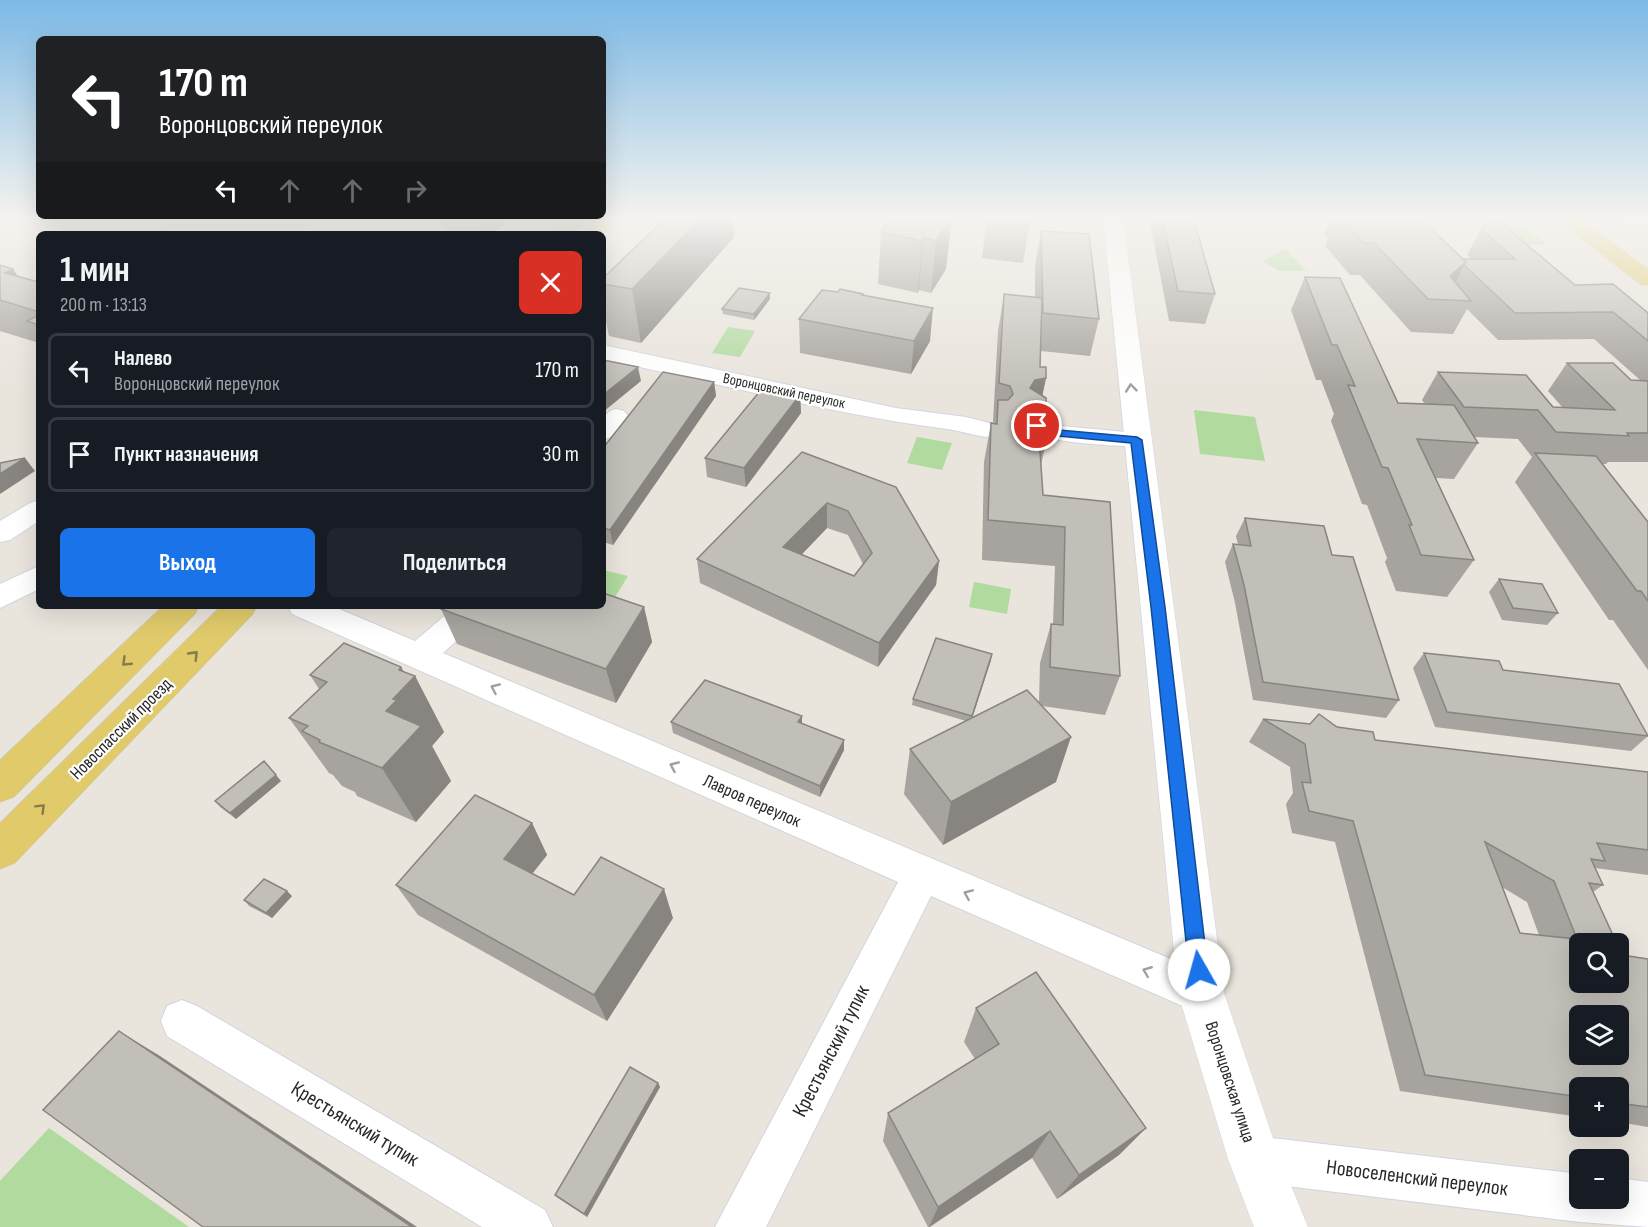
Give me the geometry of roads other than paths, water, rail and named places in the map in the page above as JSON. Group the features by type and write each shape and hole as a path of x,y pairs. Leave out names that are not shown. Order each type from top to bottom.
{"main road":[{"name":"Воронцовская улица","path":"1121,274 1137,440 1202,993 1254,1159 1281,1227"},
{"path":"0,785 180,609"},
{"name":"Новоспасский проезд","path":"0,850 238,609"}],"street":[{"name":"Воронцовский переулок","path":"606,353 896,415 992,427"},
{"path":"1044,431 1137,440"},
{"path":"0,533 36,512"},
{"path":"1,596 36,578"},
{"name":"Лавров переулок","path":"310,609 1202,993"},
{"path":"420,655 472,609"},
{"name":"Крестьянский тупик","path":"740,1227 922,874"},
{"name":"Крестьянский тупик","path":"182,1021 528,1227"},
{"name":"Новоселенский переулок","path":"1254,1159 1569,1197"},
{"path":"1629,1204 1648,1206"}]}
